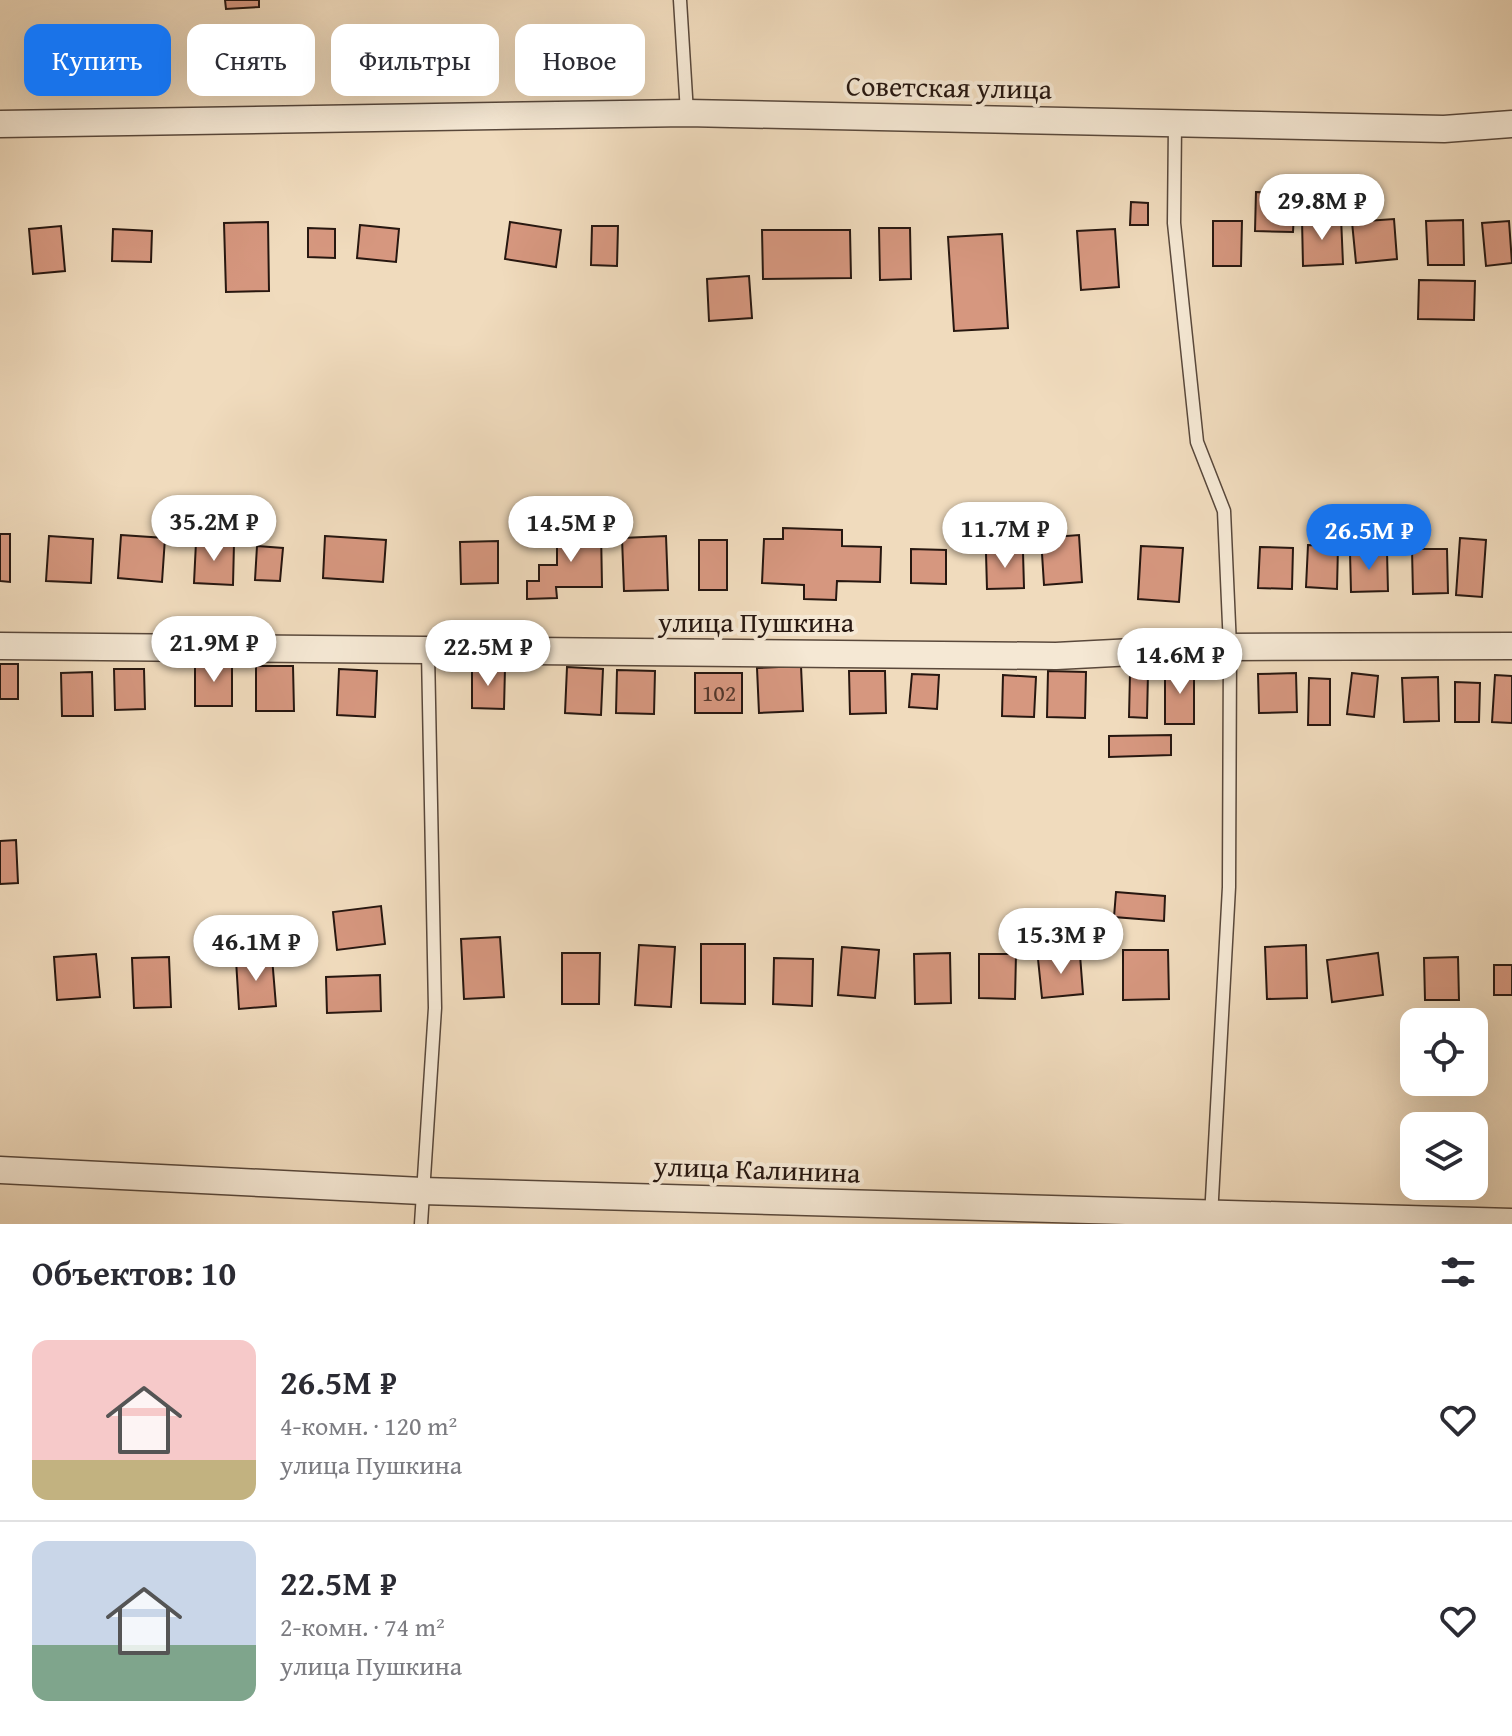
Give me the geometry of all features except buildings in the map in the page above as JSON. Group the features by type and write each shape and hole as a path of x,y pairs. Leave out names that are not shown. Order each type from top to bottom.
{"street":[{"name":"Советская улица","path":"0,124 687,113 1444,129 1512,124"},
{"name":"улица Пушкина","path":"0,646 1056,656 1230,647 1512,646"},
{"name":"улица Калинина","path":"0,1170 422,1191 1210,1219 1512,1222"}],"lane":[{"path":"680,0 687,113"},
{"path":"1175,124 1174,223 1177,254 1197,442 1224,511 1230,647 1229,887 1210,1219"},
{"path":"421,1224 435,1008 428,652"}]}
